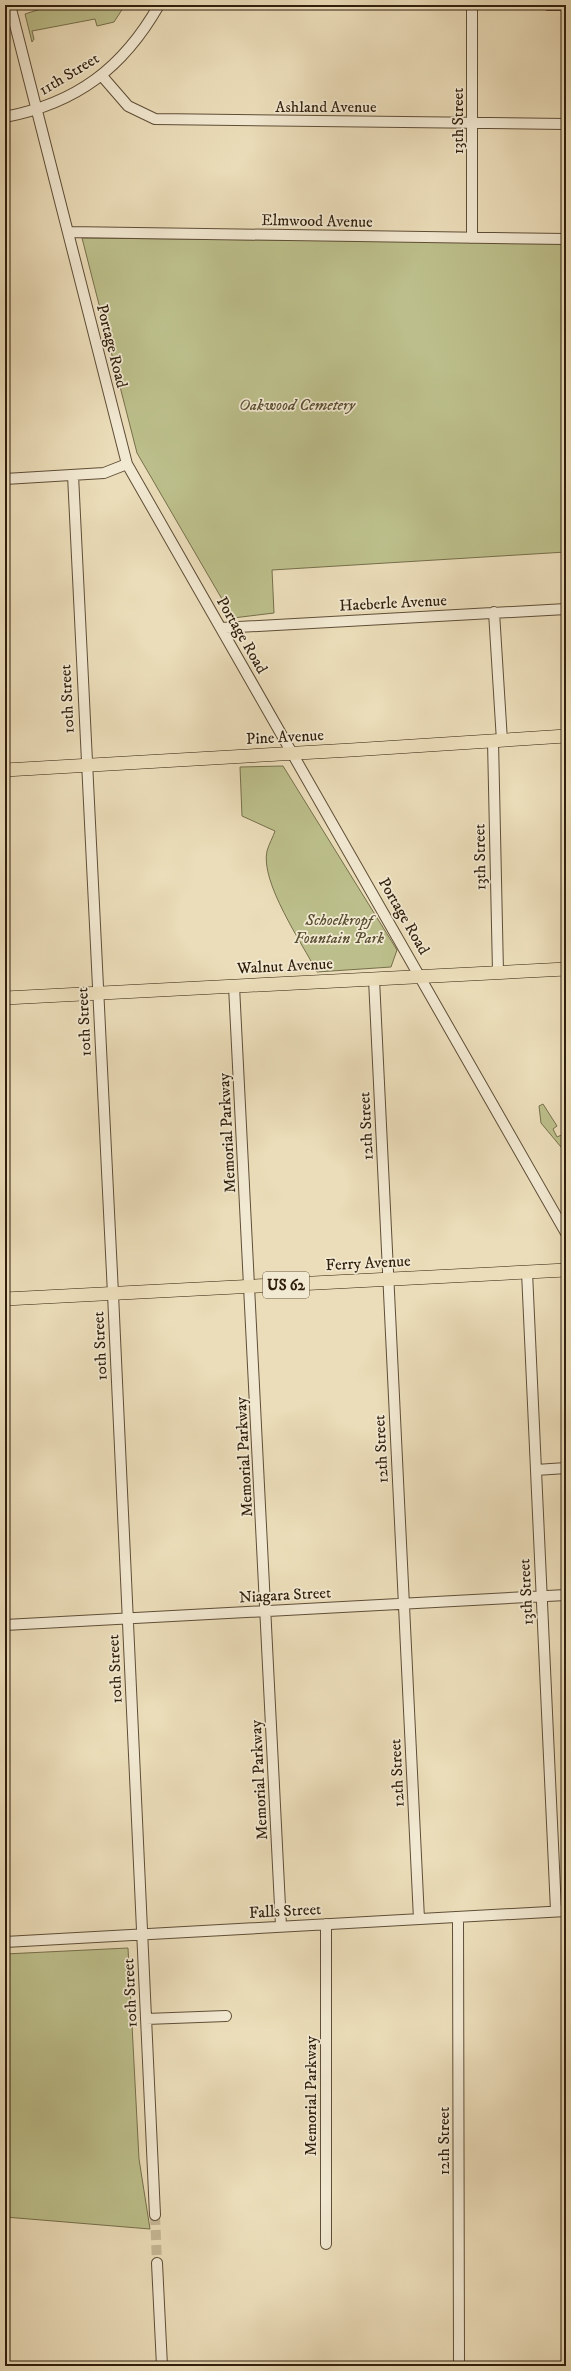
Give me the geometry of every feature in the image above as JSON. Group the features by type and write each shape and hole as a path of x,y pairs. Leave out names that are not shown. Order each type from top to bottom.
{"main road":[{"name":"Pine Avenue","path":"5,770 292,754 566,736"},
{"name":"Walnut Avenue","path":"5,998 566,969"},
{"name":"Ferry Avenue","path":"5,1299 566,1270"}],"street":[{"name":"11th Street","path":"37,110 70,95 102,76 142,33 159,5"},
{"name":"13th Street","path":"472,5 472,238"},
{"path":"548,5 566,5"},
{"name":"Portage Road","path":"9,7 37,110 127,464 292,754 421,976 566,1233"},
{"name":"Ashland Avenue","path":"102,76 128,106 155,119 566,124"},
{"path":"5,117 37,110"},
{"name":"Elmwood Avenue","path":"68,232 566,238"},
{"path":"5,479 104,473 127,464"},
{"name":"10th Street","path":"73,475 113,1294 155,2215"},
{"name":"Haeberle Avenue","path":"221,628 566,609"},
{"name":"13th Street","path":"494,612 497,741 498,972"},
{"name":"12th Street","path":"374,979 419,1919"},
{"name":"Memorial Parkway","path":"234,986 281,1926"},
{"name":"13th Street","path":"527,1272 541,1596 561,1911"},
{"path":"536,1470 566,1468"},
{"name":"Niagara Street","path":"5,1626 566,1595"},
{"name":"Falls Street","path":"5,1942 561,1911"},
{"name":"12th Street","path":"458,1917 459,2366"},
{"name":"Memorial Parkway","path":"326,1924 326,2244"},
{"path":"146,2019 226,2016"},
{"path":"157,2263 162,2366"}],"green space":[{"path":"53,5 125,5 114,22 97,26 95,19 32,31 34,39 32,42 25,14"},
{"name":"Oakwood Cemetery","path":"82,238 566,243 566,552 272,570 274,613 233,618 137,453"},
{"name":"Schoelkropf Fountain Park","path":"283,766 397,950 391,967 317,972 293,929 276,895 270,879 267,864 267,851 275,831 242,816 240,767"},
{"path":"543,1104 557,1126 553,1129 557,1137 566,1133 566,1144 561,1147 541,1123 539,1106"},
{"path":"128,1948 139,2159 150,2229 5,2217 5,1954"}],"tunnel":[{"path":"155,2215 157,2263"}]}
